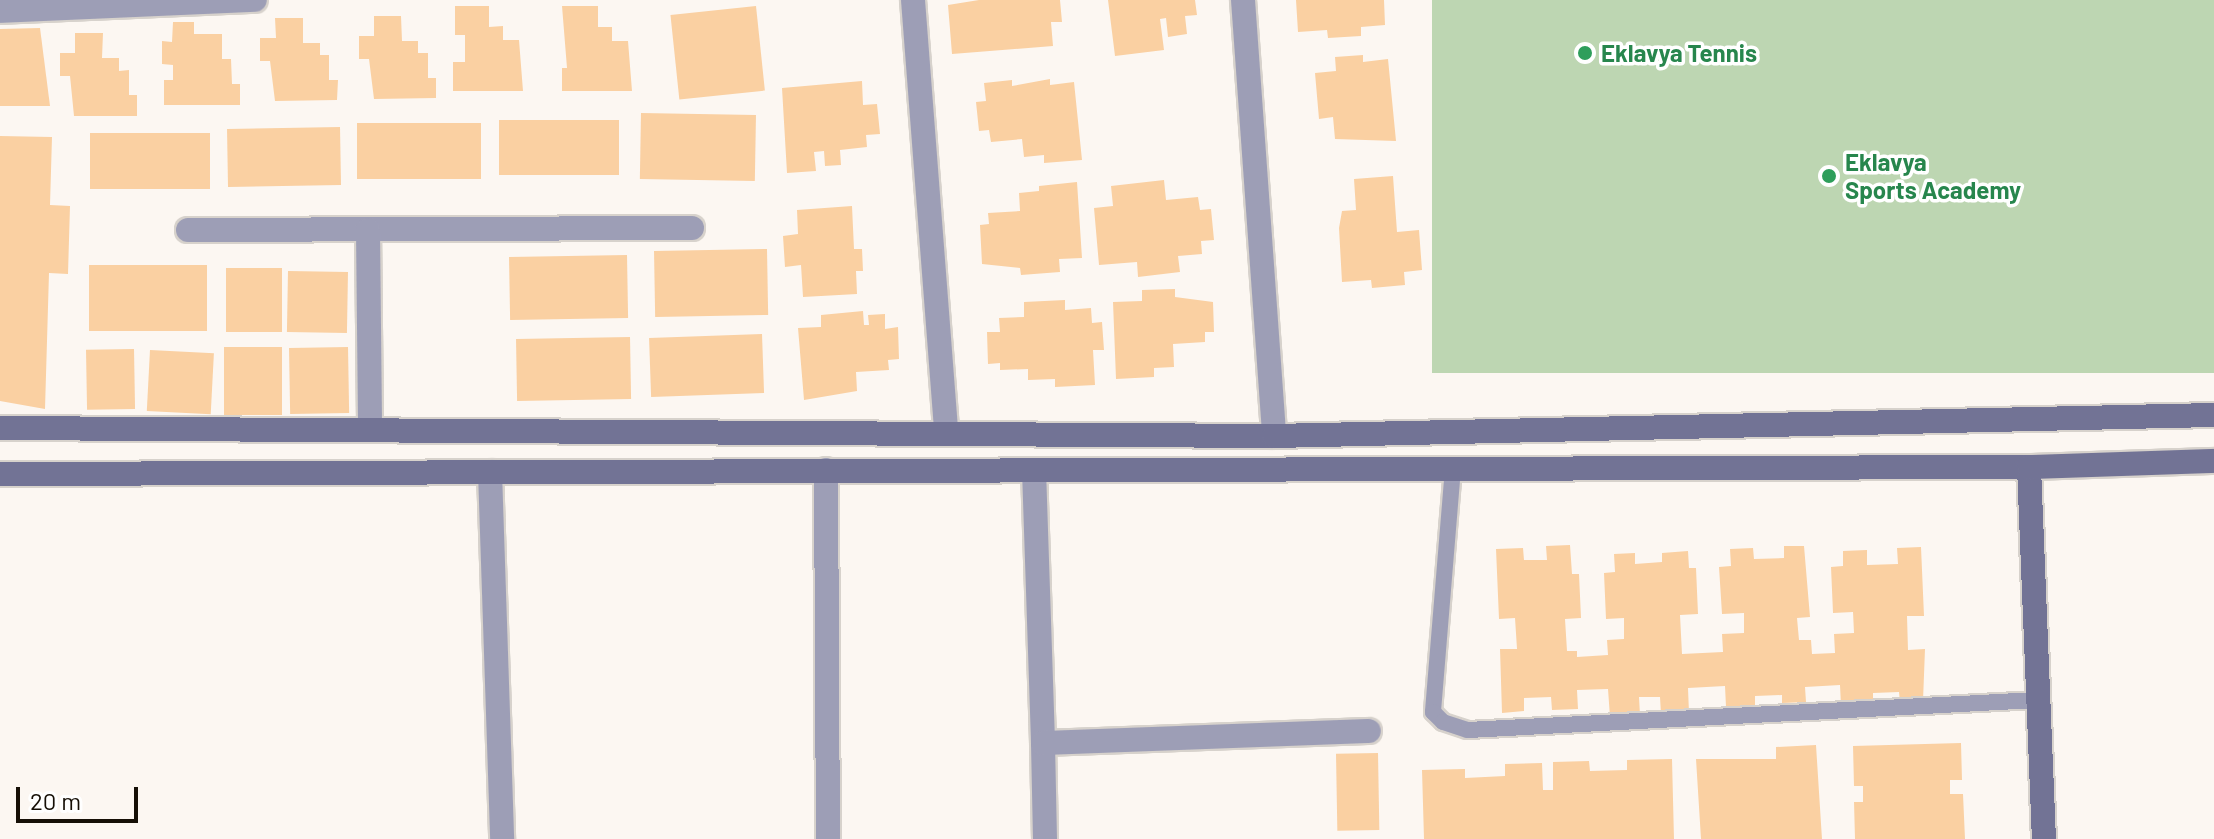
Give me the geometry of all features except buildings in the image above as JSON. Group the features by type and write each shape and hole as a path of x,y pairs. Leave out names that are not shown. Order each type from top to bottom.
{"street":[{"path":"0,11 255,0"},
{"path":"913,0 946,431"},
{"path":"1243,0 1274,436"},
{"path":"188,230 692,228"},
{"path":"368,230 370,429"},
{"path":"0,428 946,431 1274,436 2214,415"},
{"path":"0,474 2029,467 2214,461"},
{"path":"2029,467 2044,839"},
{"path":"826,470 828,839"},
{"path":"1034,470 1045,839"},
{"path":"490,472 502,839"},
{"path":"1043,743 1369,731"}],"lane":[{"path":"1453,468 1433,712 1443,722 1468,730 2036,700"}],"green space":[{"name":"Eklavya Sports Academy","path":"1432,0 2214,0 2214,373 1432,373"}],"place":[{"name":"Eklavya Tennis","path":"1585,53"},
{"name":"Eklavya Sports Academy","path":"1829,176"}]}
